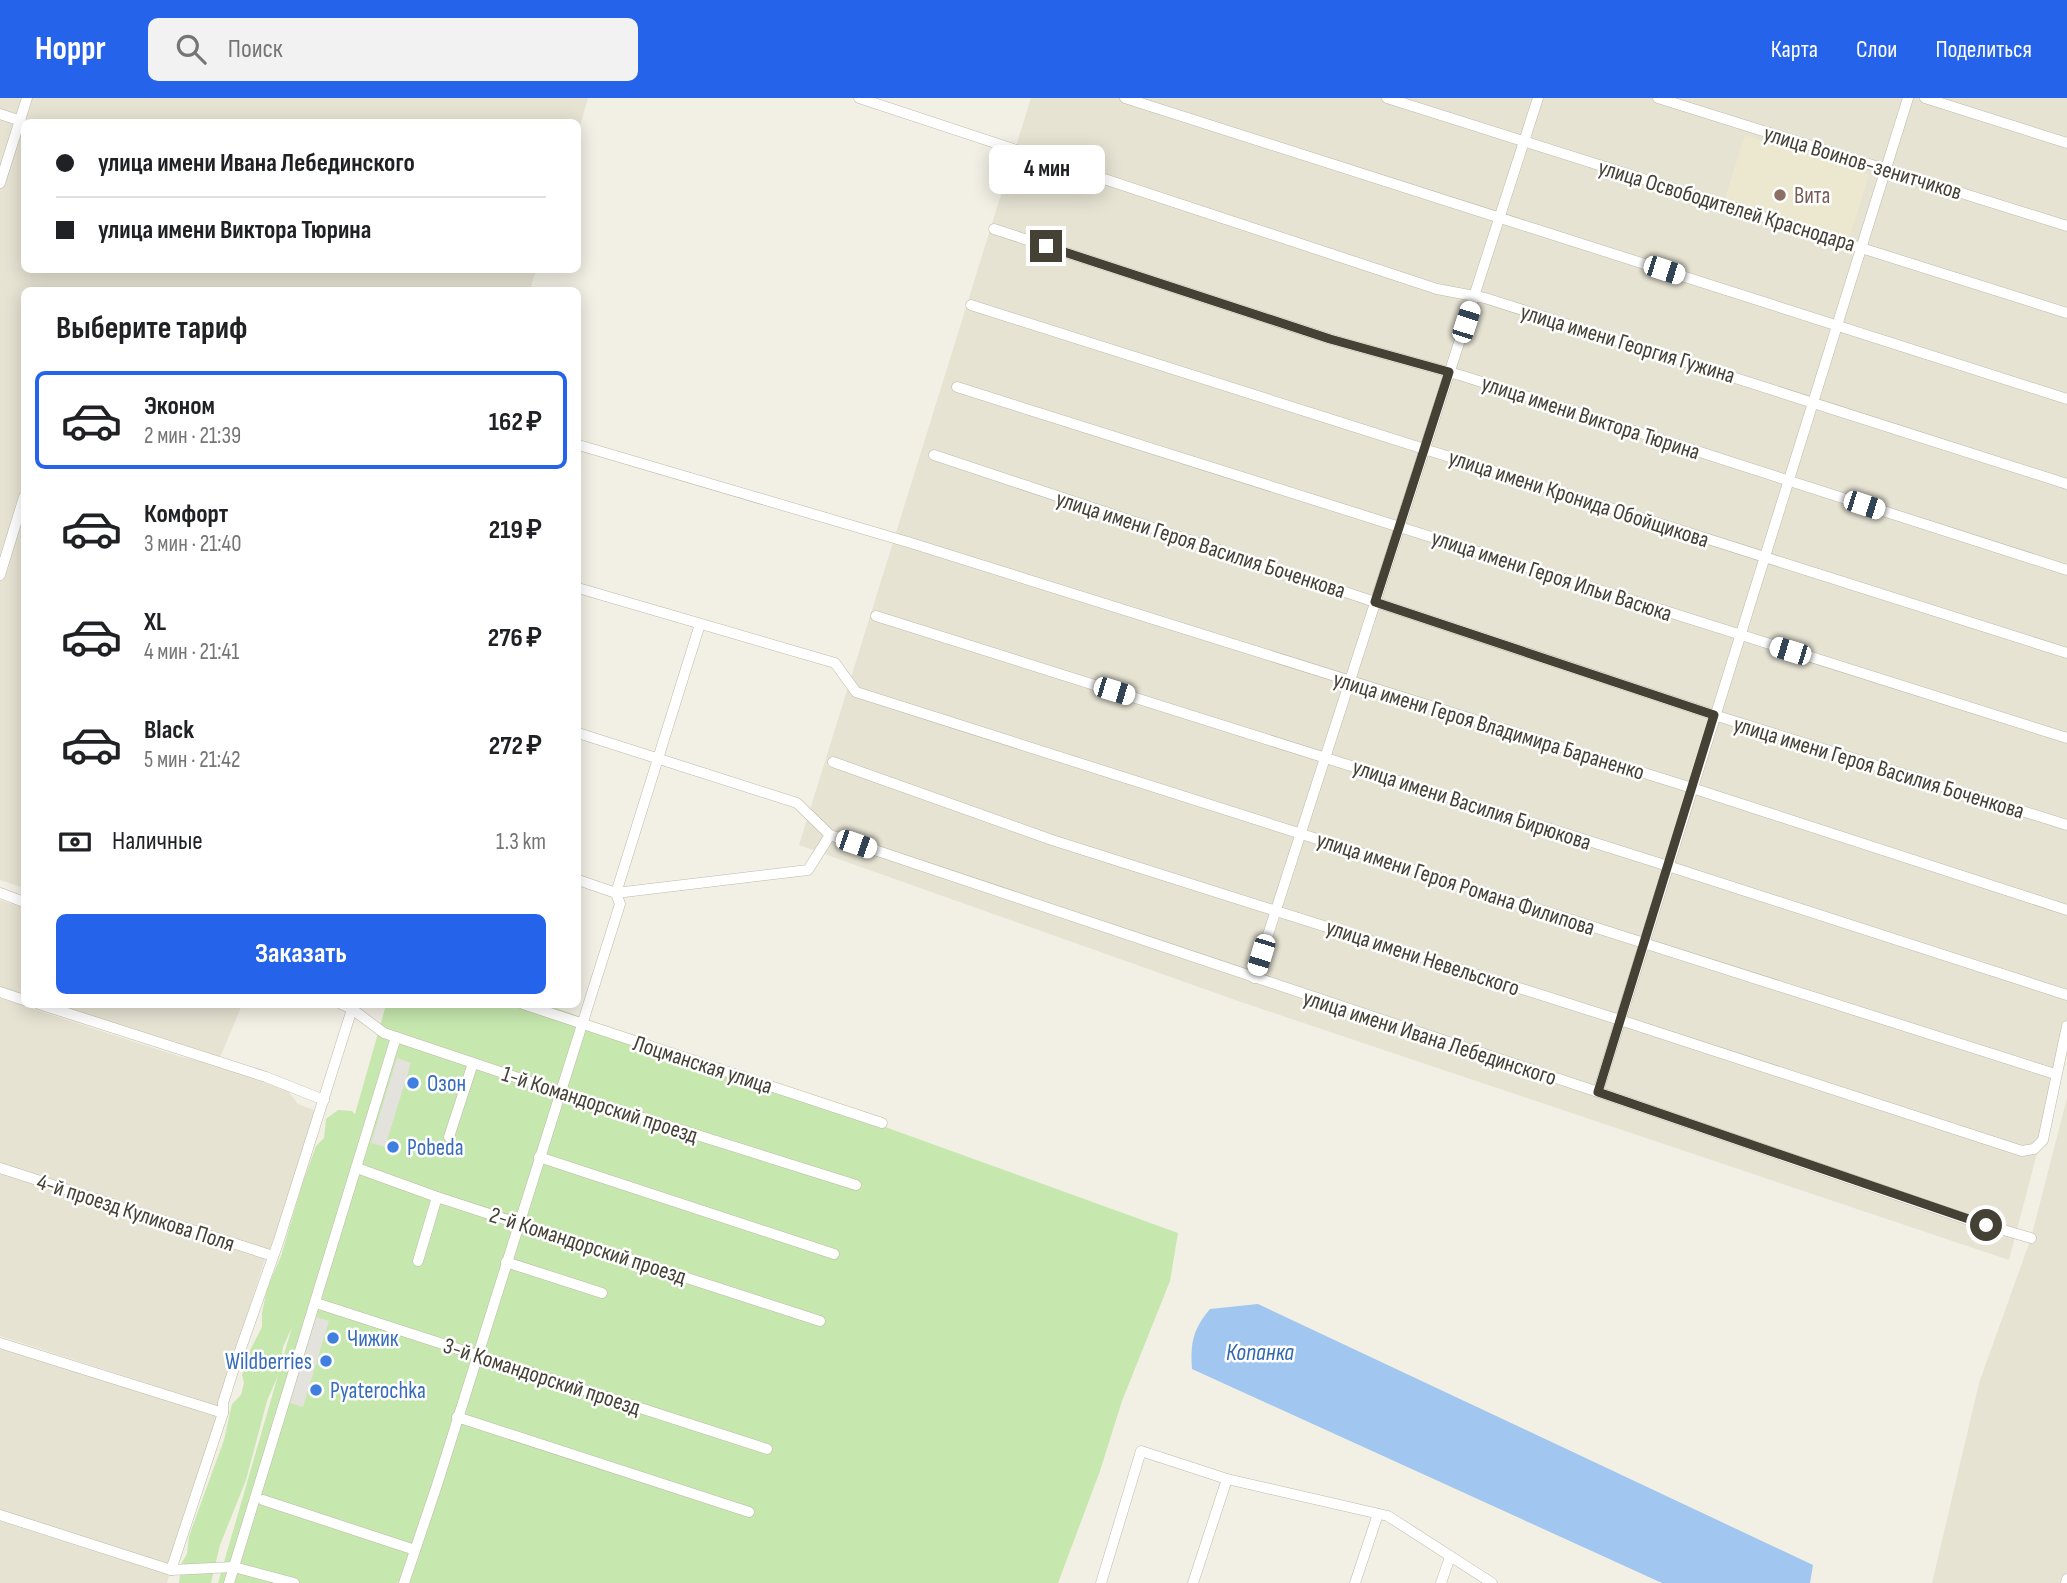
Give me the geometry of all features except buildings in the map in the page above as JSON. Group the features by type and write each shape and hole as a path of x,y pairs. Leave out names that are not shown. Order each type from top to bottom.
{"street":[{"path":"0,183 27,98"},
{"name":"улица имени Георгия Гужина","path":"859,98 1424,285 1474,296 1813,401 2067,484"},
{"path":"1125,98 2067,399"},
{"name":"улица Освободителей Краснодара","path":"1387,98 2067,313"},
{"path":"1254,978 1538,98"},
{"name":"улица Воинов-зенитчиков","path":"1658,98 2067,226"},
{"path":"1598,1092 1908,98"},
{"path":"1925,98 2067,143"},
{"path":"0,114 20,121"},
{"name":"улица имени Виктора Тюрина","path":"994,229 1330,339 1449,372 2067,570"},
{"name":"улица имени Кронида Обойщикова","path":"971,305 2067,653"},
{"name":"улица имени Героя Ильи Васюка","path":"957,387 2067,738"},
{"name":"улица имени Героя Владимира Бараненко","path":"582,446 911,543 1692,788 2067,910"},
{"name":"улица имени Героя Василия Боченкова","path":"934,455 1714,715 2067,825"},
{"path":"0,575 21,507"},
{"path":"404,1583 620,904 617,892 700,624 581,589"},
{"name":"улица имени Василия Бирюкова","path":"876,616 2067,995"},
{"name":"улица имени Героя Романа Филипова","path":"700,624 835,663 856,692 2055,1074"},
{"path":"581,734 797,803 830,835 808,870 617,892 581,881"},
{"name":"улица имени Невельского","path":"833,762 1052,840 1620,1020 2015,1149 2034,1149 2042,1140 2055,1074"},
{"name":"улица имени Ивана Лебединского","path":"830,835 1598,1092 1969,1220 2031,1238"},
{"path":"0,893 21,901"},
{"path":"0,992 21,999"},
{"path":"51,1008 266,1077 324,1100"},
{"name":"Лоцманская улица","path":"535,1008 882,1123"},
{"path":"171,1570 352,1009"},
{"name":"1-й Командорский проезд","path":"352,1009 384,1033 560,1092 856,1185"},
{"path":"2055,1074 2067,1026"},
{"path":"229,1583 396,1037"},
{"path":"449,1137 473,1063"},
{"path":"539,1157 834,1254"},
{"name":"4-й проезд Куликова Поля","path":"0,1168 273,1256"},
{"name":"2-й Командорский проезд","path":"357,1168 437,1197 820,1321"},
{"path":"418,1261 437,1197"},
{"path":"506,1262 602,1293"},
{"name":"3-й Командорский проезд","path":"316,1303 767,1449"},
{"path":"0,1343 223,1413"},
{"path":"457,1417 749,1512"},
{"path":"1101,1583 1141,1451 1227,1479 1388,1516 1492,1583"},
{"path":"1193,1583 1227,1479"},
{"path":"262,1500 415,1550"},
{"path":"1355,1583 1378,1514"},
{"path":"0,1515 171,1570 234,1567 294,1583"},
{"path":"1441,1583 1450,1557"}],"shaded area":[{"path":"0,98 588,98 581,122 581,119 21,119 21,273 535,273 531,287 21,287 21,887 0,880"},
{"path":"1031,98 2067,98 2067,1039 2009,1260 1238,1001 799,845"},
{"path":"1745,135 1869,175 1849,238 1725,198"},
{"path":"0,900 21,907 21,998 0,991"},
{"path":"0,998 21,1005 21,1008 31,1008 178,1056 216,1065 288,1091 298,1104 324,1114 279,1255 0,1165"},
{"path":"52,1008 241,1008 218,1062"},
{"path":"397,1058 411,1063 385,1147 371,1143"},
{"path":"2067,1098 2067,1583 1932,1583 1979,1383 2031,1238"},
{"path":"0,1172 265,1259 218,1406 0,1336"},
{"path":"316,1317 329,1321 303,1407 290,1403"},
{"path":"0,1346 215,1416 218,1421 173,1560 167,1566 0,1513"},
{"path":"0,1521 128,1562 171,1570 167,1583 0,1583"}],"green space":[{"path":"385,1008 556,1008 1178,1233 1170,1281 1122,1401 1100,1471 1058,1583 218,1583 278,1375 267,1401 246,1480 220,1545 211,1583 179,1583 189,1536 224,1440 232,1404 241,1395 246,1358 262,1327 267,1289 281,1256 316,1146 324,1138 326,1119 338,1110 352,1111 355,1114","holes":["292,1327 279,1371 283,1347"]}],"water":[{"name":"Копанка","path":"1258,1304 1813,1565 1810,1583 1662,1583 1192,1369 1194,1337 1210,1309"}],"place":[{"name":"Вита","path":"1780,195"},
{"name":"Озон","path":"413,1083"},
{"name":"Pobeda","path":"393,1147"},
{"name":"Чижик","path":"333,1338"},
{"name":"Wildberries","path":"326,1361"},
{"name":"Pyaterochka","path":"316,1390"}],"route":[{"path":"1046,246 1330,339 1449,372 1375,602 1714,715 1598,1092 1986,1225"}]}
